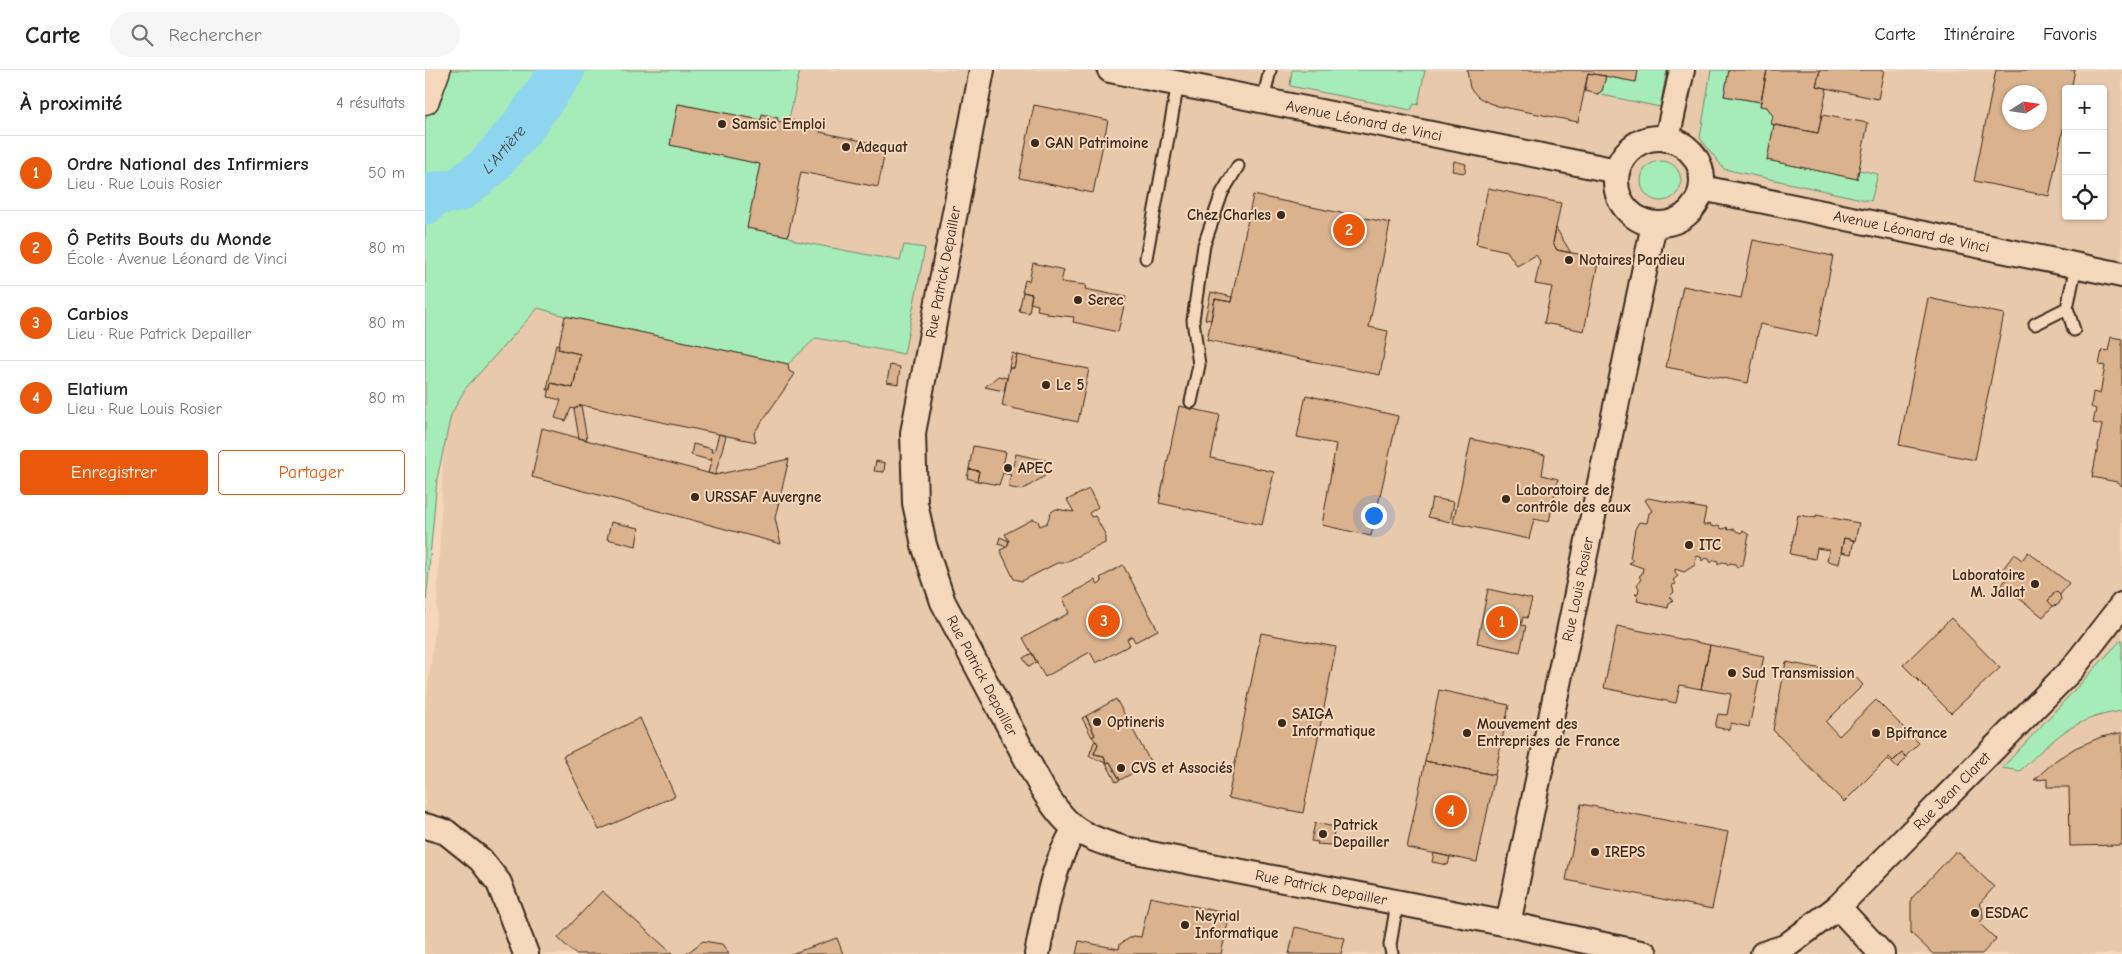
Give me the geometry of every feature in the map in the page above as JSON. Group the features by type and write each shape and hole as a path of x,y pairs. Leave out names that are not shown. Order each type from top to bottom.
{"main road":[{"path":"425,100 435,70"}],"street":[{"name":"Rue Patrick Depailler","path":"982,70 913,433 915,503 924,545 943,602 1042,788 1057,812 1075,829 1097,841 1125,849 1508,924"},
{"name":"Avenue Léonard de Vinci","path":"1110,70 1617,171"},
{"path":"1667,139 1681,70"},
{"path":"1651,138 1667,139 1683,145 1695,157 1701,172 1702,188 1696,204 1685,216 1670,223 1654,224 1640,220 1628,212 1620,200 1616,186 1617,171 1623,156 1636,145 1651,138"},
{"name":"Avenue Léonard de Vinci","path":"1702,188 2122,275"},
{"name":"Rue Louis Rosier","path":"1508,924 1654,224"},
{"name":"Rue Jean Claret","path":"1763,954 1785,947 1838,907 2072,669 2122,605"},
{"path":"425,826 446,832 481,860 499,883 526,954"},
{"path":"1037,954 1055,872 1061,854 1075,829"},
{"path":"1838,907 1882,954"},
{"path":"1508,924 1620,951 1645,954"}],"lane":[{"path":"1263,101 1270,70"},
{"path":"1146,258 1178,83"},
{"path":"1191,402 1199,365 1193,320 1205,245 1222,193 1238,166"},
{"path":"2074,330 2067,308 2076,266"},
{"path":"2035,324 2067,308"},
{"path":"1392,954 1390,945 1397,903"}],"shaded area":[{"path":"459,70 2122,70 2122,954 425,954 425,711 437,611"}],"green space":[{"path":"445,70 800,70 788,123 777,121 777,118 763,114 761,120 679,104 670,145 760,164 747,228 788,236 796,241 900,261 904,245 925,248 904,354 816,338 788,364 565,316 538,308 465,389 451,415 437,479 425,614 425,122 434,84"},
{"path":"1292,70 1425,70 1418,105 1414,104 1411,110 1290,86"},
{"path":"1638,70 1667,70 1660,107 1597,94 1602,91 1606,76 1636,82"},
{"path":"1711,70 1729,70 1724,96 1761,102 1760,106 1767,107 1773,116 1771,124 1774,125 1767,160 1857,179 1859,170 1878,174 1871,201 1724,169 1700,138"},
{"path":"1661,161 1675,167 1681,181 1675,195 1661,201 1647,195 1641,181 1647,167"},
{"path":"2122,639 2122,711 2090,719 2065,731 2020,771 2002,768"}],"building":[{"path":"1467,70 1638,70 1636,82 1588,73 1578,122 1489,103 1478,97 1470,88"},
{"path":"1729,70 1767,70 1761,102 1724,96"},
{"path":"1767,70 1820,70 1816,86 1827,88 1818,133 1771,124 1773,116 1767,107 1760,106"},
{"path":"1820,70 1884,70 1878,99 1816,86"},
{"path":"1996,70 2075,70 2072,85 2062,85 2062,135 2049,196 1974,181"},
{"path":"1588,73 1606,76 1602,91 1597,94 1585,91"},
{"path":"678,104 761,120 762,114 778,118 777,121 788,123 789,120 795,121 795,125 806,127 806,124 821,127 820,132 886,146 878,187 801,172 788,236 747,228 760,164 670,145"},
{"path":"1034,105 1108,120 1093,193 1019,178"},
{"path":"1822,115 1868,123 1857,179 1767,160 1774,125 1818,133"},
{"path":"1454,161 1466,164 1465,173 1452,171"},
{"name":"Notaires Pardieu","path":"1488,188 1561,203 1553,243 1557,250 1599,258 1584,331 1544,323 1552,287 1535,284 1540,261 1536,255 1517,266 1507,251 1476,244"},
{"path":"1253,195 1390,223 1369,327 1388,331 1380,375 1207,340 1215,299 1231,302"},
{"path":"1556,228 1571,253 1557,250 1553,243"},
{"path":"1753,240 1833,256 1817,336 1760,324 1748,383 1666,367 1683,286 1741,298"},
{"name":"Serec","path":"1033,263 1064,270 1061,282 1086,285 1085,289 1126,297 1118,332 1073,322 1074,317 1046,314 1047,312 1037,310 1038,305 1030,303 1032,294 1022,292 1025,280 1029,281"},
{"path":"1023,292 1032,294 1029,313 1019,311"},
{"path":"1211,292 1232,297 1231,302 1215,299 1211,320 1205,319"},
{"path":"1928,298 2004,314 1975,460 1899,445"},
{"path":"565,316 788,364 789,371 795,374 754,433 756,442 581,405 574,409 571,408 566,421 555,418 561,400 548,397 551,383 573,388 580,354 558,349"},
{"path":"2111,337 2122,339 2122,486 2117,482 2092,477 2102,425 2093,423 2096,409 2091,407 2093,392 2100,394 2105,366 2099,365 2102,350 2108,351"},
{"path":"556,344 559,345 558,349 580,354 573,388 551,383 550,390 547,390"},
{"path":"1012,353 1017,355 1014,368 1009,368"},
{"name":"Le 5","path":"1017,355 1089,369 1078,422 1002,406 1009,368 1014,368"},
{"path":"890,365 900,367 898,384 887,382"},
{"path":"998,376 1007,378 1004,391 985,387"},
{"path":"1306,395 1398,416 1371,536 1322,525 1336,444 1297,437"},
{"path":"581,405 587,440 579,438 574,409"},
{"path":"1179,406 1220,415 1211,458 1274,472 1262,525 1159,503"},
{"name":"URSSAF Auvergne","path":"542,428 715,475 789,459 775,518 781,544 532,477"},
{"path":"719,434 726,436 715,475 708,473 712,458 709,460 691,455 693,444 712,449 711,452 714,452"},
{"name":"Laboratoire de contrôle des eaux","path":"1471,439 1545,455 1542,475 1558,479 1549,522 1534,519 1529,539 1453,523"},
{"name":"APEC","path":"973,446 1006,452 1003,465 1013,466 1016,454 1048,461 1045,476 1022,490 1008,487 1011,475 1003,473 999,485 977,481 979,471 969,469"},
{"path":"876,461 885,463 884,472 874,471"},
{"path":"969,469 979,471 977,481 967,478"},
{"path":"1089,489 1098,507 1089,513 1091,517 1095,516 1105,534 1105,543 1064,563 1057,563 1022,581 1014,579 1000,550 1007,547 1009,541 1005,534 1033,519 1038,521 1040,526 1047,523 1051,512 1056,509 1074,512 1067,500"},
{"path":"1432,498 1454,502 1450,522 1428,517"},
{"name":"ITC","path":"1648,498 1706,509 1703,525 1710,523 1711,526 1716,527 1719,525 1720,528 1724,529 1727,527 1728,530 1735,529 1749,535 1743,565 1737,568 1735,564 1730,563 1728,566 1727,563 1722,562 1718,565 1718,561 1714,560 1711,563 1709,559 1705,558 1702,561 1701,557 1696,556 1695,565 1684,572 1675,569 1678,576 1673,580 1676,584 1672,585 1674,592 1669,597 1673,600 1669,603 1668,608 1637,601 1638,597 1635,594 1638,593 1639,588 1637,585 1641,579 1639,576 1642,574 1643,568 1629,563 1633,561 1630,558 1635,529 1639,522 1647,523 1649,513 1652,511 1645,500"},
{"path":"1798,515 1816,518 1816,515 1859,523 1855,541 1844,538 1839,564 1827,561 1829,550 1817,548 1815,559 1790,554"},
{"path":"611,522 639,528 636,546 607,539"},
{"path":"1000,537 1009,541 1007,547 998,544"},
{"path":"1844,538 1854,540 1851,554 1841,552"},
{"name":"Laboratoire M. Jallat","path":"2028,552 2069,583 2060,595 2056,591 2048,601 2053,606 2043,617 2002,585 2007,578 2000,573 2014,554 2022,560"},
{"path":"1123,565 1158,630 1135,642 1132,636 1127,639 1130,645 1096,663 1090,652 1045,677 1023,638 1069,613 1063,598 1095,580 1098,585 1102,582 1100,578"},
{"path":"1488,589 1532,599 1527,618 1523,617 1521,625 1526,626 1520,652 1477,643"},
{"path":"2056,591 2060,595 2061,600 2058,605 2053,606 2048,601"},
{"path":"1951,618 2000,668 1951,713 1903,665"},
{"path":"1617,626 1710,645 1701,689 1680,685 1676,703 1604,688"},
{"name":"SAIGA Informatique","path":"1261,633 1336,647 1303,813 1228,798"},
{"name":"Sud Transmission","path":"1710,645 1764,656 1749,727 1731,723 1729,730 1715,727 1718,714 1727,715 1731,694 1701,689"},
{"path":"1032,653 1037,662 1029,667 1023,658"},
{"name":"Bpifrance","path":"1786,662 1854,675 1863,685 1826,722 1839,736 1876,700 1919,743 1905,757 1902,753 1893,761 1889,757 1844,802 1773,730"},
{"name":"Mouvement des Entreprises de France","path":"1439,690 1509,705 1495,775 1425,761"},
{"path":"1116,699 1151,763 1120,780 1110,762 1106,763 1104,756 1094,754 1098,744 1092,737 1095,735 1086,716"},
{"path":"1086,716 1095,735 1092,737 1082,718"},
{"path":"640,718 675,796 599,830 563,756"},
{"path":"2122,733 2122,845 2070,846 2069,787 2047,787 2047,779 2034,780 2056,760 2075,748 2101,737"},
{"path":"1096,741 1098,744 1094,754 1104,756 1106,763 1089,756"},
{"path":"1902,753 1907,758 1897,768 1887,758 1889,757 1893,761"},
{"path":"1425,761 1495,775 1477,862 1407,848"},
{"path":"1110,762 1120,780 1116,782 1106,763"},
{"path":"1581,804 1728,832 1712,909 1566,880"},
{"name":"Patrick Depailler","path":"1315,823 1335,827 1331,845 1317,844 1318,842 1311,841"},
{"path":"1955,852 1959,853 1994,887 1979,904 1982,907 1983,919 1979,923 1996,939 1982,954 1933,954 1911,933 1911,899"},
{"path":"1434,853 1450,857 1448,865 1432,862"},
{"path":"602,891 673,954 575,954 558,938"},
{"name":"Neyrial Informatique","path":"1150,897 1230,914 1221,954 1076,954 1079,941 1119,949 1120,944 1128,939 1134,936 1141,937"},
{"path":"1295,927 1345,938 1341,954 1289,954"},
{"path":"837,938 843,954 791,954"},
{"path":"703,941 722,944 729,954 686,954"}],"waterway":[{"name":"L'Artière","path":"425,203 434,194 459,190 488,167 523,126 563,70"}],"place":[{"name":"Samsic Emploi","path":"722,124"},
{"name":"GAN Patrimoine","path":"1035,143"},
{"name":"Adequat","path":"846,147"},
{"name":"Chez Charles","path":"1281,215"},
{"name":"Ô Petits Bouts du Monde","path":"1349,230"},
{"name":"Notaires Pardieu","path":"1569,260"},
{"name":"Serec","path":"1078,300"},
{"name":"Le 5","path":"1046,385"},
{"name":"APEC","path":"1008,468"},
{"name":"URSSAF Auvergne","path":"695,497"},
{"name":"Laboratoire de contrôle des eaux","path":"1506,499"},
{"name":"ITC","path":"1689,545"},
{"name":"Laboratoire M. Jallat","path":"2035,584"},
{"name":"Carbios","path":"1104,621"},
{"name":"Ordre National des Infirmiers","path":"1502,622"},
{"name":"Sud Transmission","path":"1732,673"},
{"name":"Optineris","path":"1097,722"},
{"name":"SAIGA Informatique","path":"1282,723"},
{"name":"Mouvement des Entreprises de France","path":"1467,733"},
{"name":"Bpifrance","path":"1876,733"},
{"name":"CVS et Associés","path":"1121,768"},
{"name":"Elatium","path":"1451,811"},
{"name":"Patrick Depailler","path":"1323,834"},
{"name":"IREPS","path":"1595,852"},
{"name":"ESDAC","path":"1975,913"},
{"name":"Neyrial Informatique","path":"1185,925"}]}
